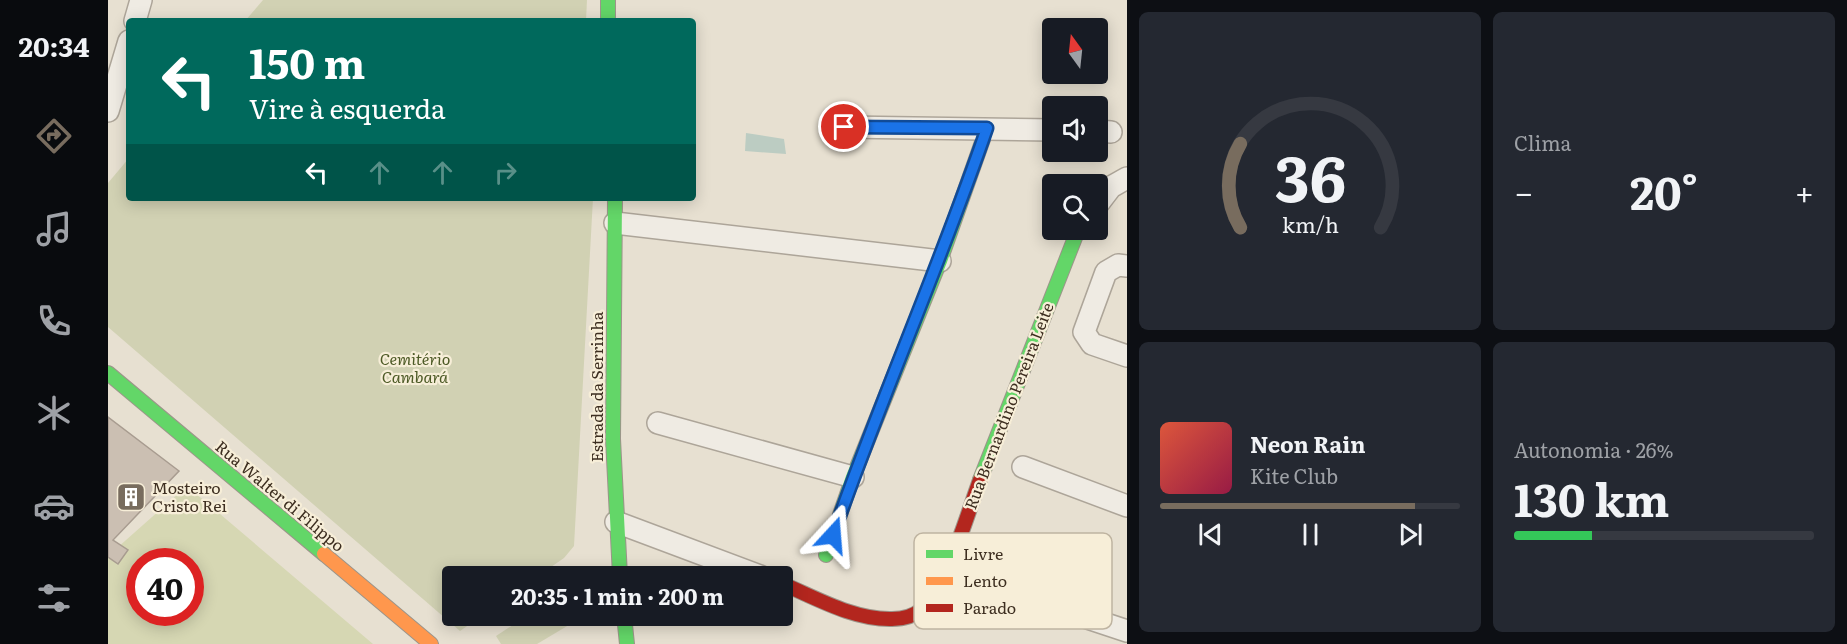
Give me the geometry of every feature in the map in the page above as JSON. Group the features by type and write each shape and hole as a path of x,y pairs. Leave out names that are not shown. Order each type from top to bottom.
{"street":[{"path":"136,18 141,0"},
{"path":"608,0 608,18"},
{"path":"108,111 126,51"},
{"path":"844,127 1042,130"},
{"path":"826,555 853,477 940,261 987,128"},
{"path":"1108,192 1127,178"},
{"name":"Estrada da Serrinha","path":"615,201 613,439 619,566"},
{"path":"615,223 940,261"},
{"name":"Rua Bernardino Pereira Leite","path":"960,533 1074,240"},
{"path":"1127,266 1118,265 1106,272 1084,332 1092,344 1127,356"},
{"name":"Rua Walter di Filippo","path":"108,373 431,644"},
{"path":"658,423 853,477"},
{"path":"1023,467 1127,506"},
{"path":"616,522 733,566"},
{"name":"Rua Bernardino Pereira Leite","path":"793,589 878,620 902,619 914,613"},
{"path":"625,626 627,644"},
{"path":"1112,626 1127,631"}],"green space":[{"path":"263,0 587,0 586,18 248,18"},
{"name":"Cemitério Cambará","path":"126,162 126,201 593,201 574,546 564,558 552,566 442,566 442,615 108,327 108,183"},
{"path":"187,486 373,644 108,644 108,556"},
{"name":"Cemitério Cambará","path":"454,626 467,626 460,631"},
{"path":"511,626 567,626 537,644 501,644 496,636"}],"shaded area":[{"path":"746,133 784,139 786,154 745,151"}],"building":[{"name":"Mosteiro Cristo Rei","path":"108,417 179,471 113,540 126,549 126,553 118,564 108,557"}],"traffic: fast":[{"path":"608,0 608,18"},
{"path":"826,555 853,477 940,261 987,128"},
{"path":"615,201 613,439 619,566"},
{"path":"980,480 1074,240"},
{"path":"108,373 324,554"},
{"path":"625,626 627,644"}],"traffic: slow":[{"path":"324,554 431,644"}],"traffic: jam":[{"path":"962,533 980,480"},
{"path":"793,588 864,616 896,619 914,614"}],"place":[{"name":"Mosteiro Cristo Rei","path":"131,497"}],"route":[{"path":"833,535 853,477 940,261 987,128 844,127"}]}
